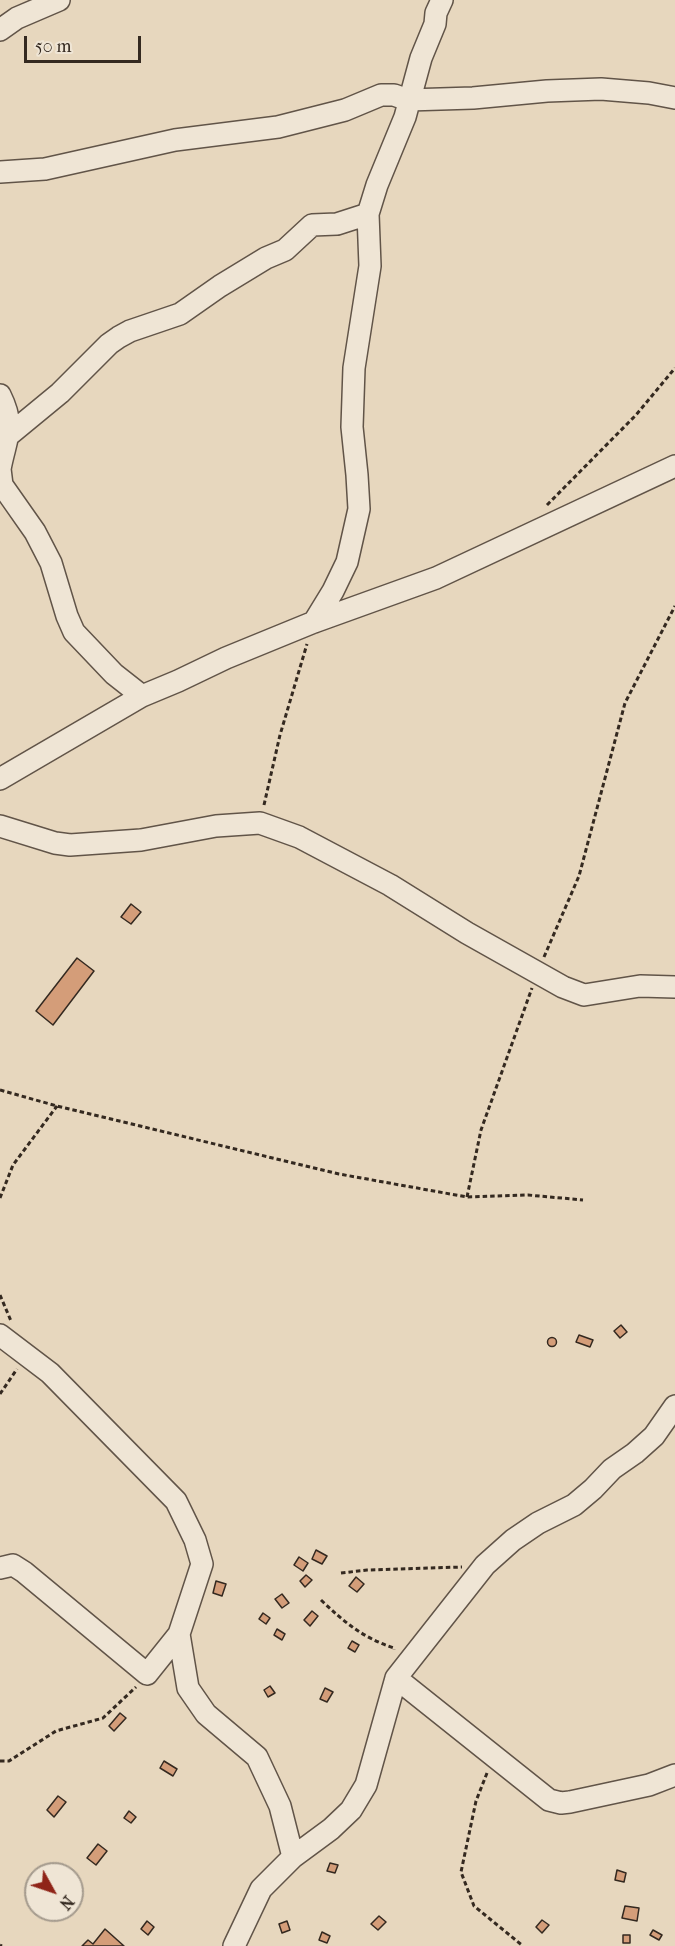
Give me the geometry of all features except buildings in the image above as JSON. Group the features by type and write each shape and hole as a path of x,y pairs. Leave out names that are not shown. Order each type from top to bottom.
{"street":[{"path":"0,30 22,15 58,0"},
{"path":"314,622 333,591 346,562 359,509 352,415 354,368 370,266 368,214 402,123 421,58 442,0"},
{"path":"0,172 45,169 175,140 278,127 345,110 381,95 394,95 408,100 601,89 649,93 675,98"},
{"path":"9,435 60,393 109,344 119,337 180,314 236,276 285,250 312,225 337,224 368,214"},
{"path":"0,395 9,422 9,435 0,477 35,532 51,563 74,632 114,674 142,696"},
{"path":"0,779 142,696 314,622 436,578 675,466"},
{"path":"0,826 55,843 70,845 141,840 216,826 260,823 299,837 390,885 537,974 563,987 584,994 640,986 675,987"},
{"path":"0,1335 50,1373 177,1501 195,1540 202,1564 179,1634 147,1674 24,1572 13,1565 0,1568"},
{"path":"234,1946 261,1889 293,1857 331,1829 351,1810 366,1785 396,1678 484,1565 530,1528 574,1504 593,1489 612,1469 654,1436 675,1406"},
{"path":"179,1634 188,1688 206,1714 257,1757 280,1806 293,1857"},
{"path":"396,1678 549,1800 561,1803 649,1785 675,1776"}],"path":[{"path":"547,505 636,415 675,368"},
{"path":"467,1197 481,1130 537,974 579,876 625,703 675,606"},
{"path":"260,823 280,735 314,622"},
{"path":"0,1090 57,1106 327,1171 467,1197 528,1195 582,1200"},
{"path":"0,1198 13,1165 57,1106"},
{"path":"341,1573 484,1565"},
{"path":"321,1600 347,1624 377,1642 394,1647 396,1678"},
{"path":"0,1761 9,1761 56,1731 103,1718 147,1674"},
{"path":"493,1754 476,1801 461,1872 474,1906 523,1946"}]}
